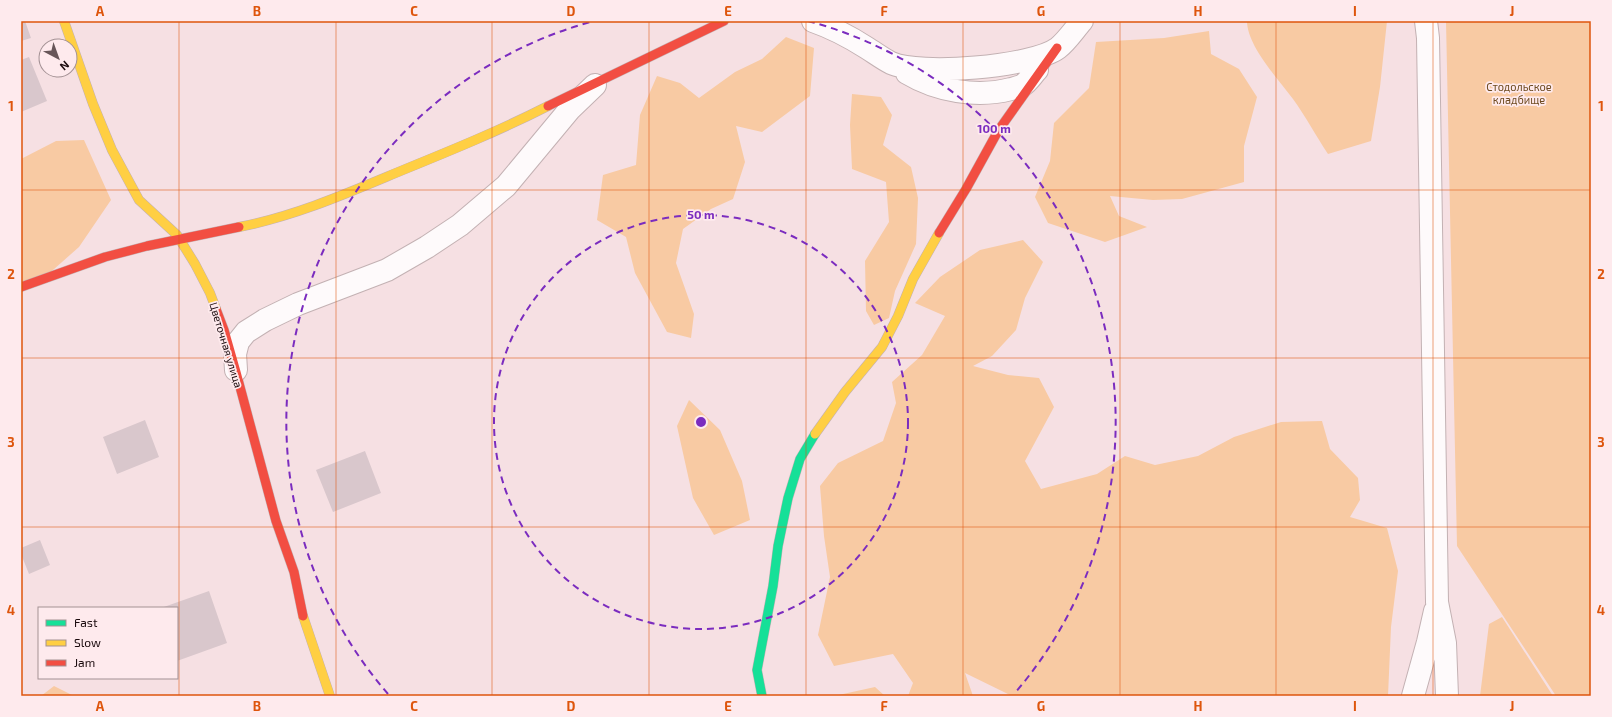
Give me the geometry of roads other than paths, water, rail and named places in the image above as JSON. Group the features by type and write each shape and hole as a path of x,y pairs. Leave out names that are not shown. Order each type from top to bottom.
{"street":[{"name":"Цветочная улица","path":"64,21 93,104 112,150 139,200 180,240 195,264 210,293 224,330 276,521 294,572 302,613 330,696"},
{"path":"21,287 105,257 148,246 250,225 294,213 509,126 600,80 724,21"},
{"path":"813,21 842,32 917,79 942,88 971,93 1000,92 1023,85 1082,21"},
{"path":"1426,21 1428,38 1437,602 1445,643 1446,696"},
{"path":"762,696 756,670 773,586 788,498 800,459 820,426 845,392 882,347 898,316 913,279 935,239 966,190 1011,112 1057,48"},
{"path":"236,372 235,354 238,342 246,332 265,320 298,304 387,270 427,247 460,225 506,186 570,109 600,80"},
{"path":"1413,696 1437,602"}],"park label":[{"name":"Стодольское кладбище","path":"1519,93"}]}
